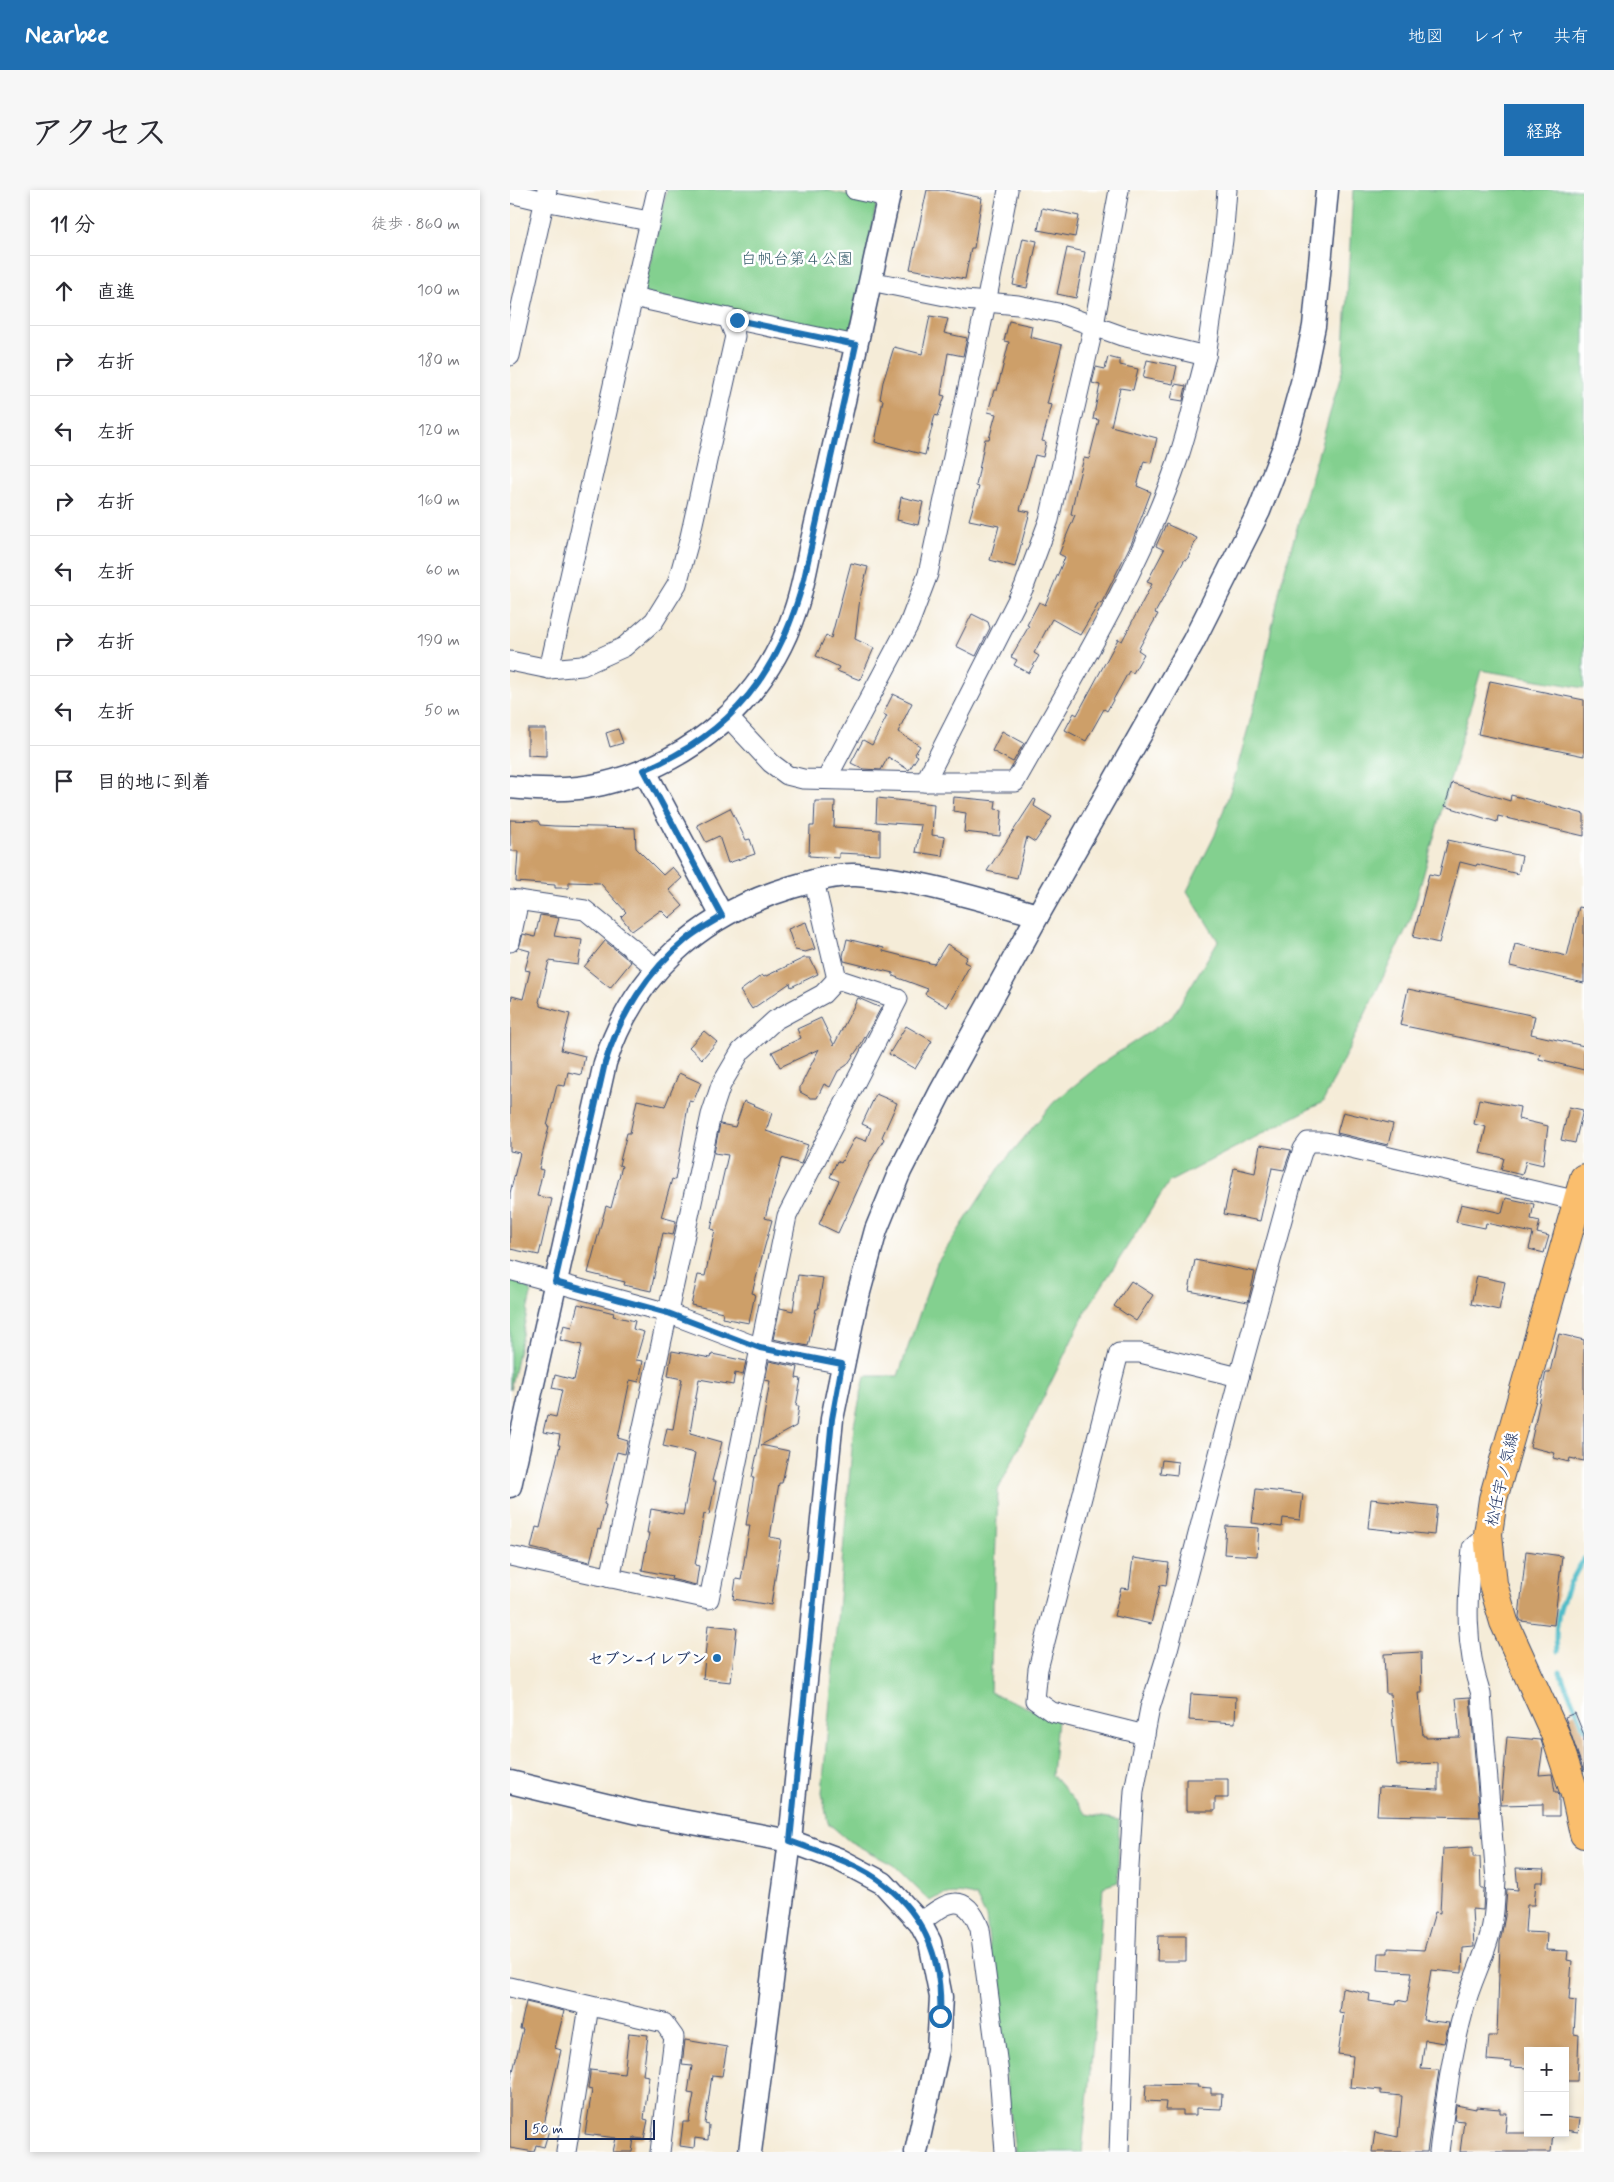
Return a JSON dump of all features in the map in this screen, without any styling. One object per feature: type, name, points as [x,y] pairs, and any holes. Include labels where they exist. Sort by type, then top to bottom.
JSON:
[{"type":"main road","name":"松任宇ノ気線","points":[[1579,1208],[1493,1499],[1488,1534],[1494,1584],[1504,1622],[1555,1734],[1575,1794],[1584,1834]]},
{"type":"street","points":[[549,669],[657,190]]},
{"type":"street","points":[[510,787],[564,789],[600,784],[644,770],[685,750],[728,717],[749,696],[779,649],[795,611],[889,194],[855,190]]},
{"type":"street","points":[[827,778],[910,624],[928,574],[986,303],[1008,190]]},
{"type":"street","points":[[925,782],[1024,587],[1049,520],[1094,325],[1119,190]]},
{"type":"street","points":[[728,717],[771,763],[787,775],[803,779],[1015,782],[1095,638],[1143,545],[1178,462],[1206,356],[1223,240],[1227,190]]},
{"type":"street","points":[[750,2152],[790,1841],[832,1419],[856,1303],[876,1230],[900,1170],[1038,915],[1193,642],[1231,569],[1272,480],[1294,413],[1314,326],[1327,190]]},
{"type":"street","points":[[510,193],[546,196],[649,221]]},
{"type":"street","points":[[510,356],[546,196]]},
{"type":"street","points":[[870,281],[986,303],[1018,305],[1058,313],[1122,336],[1206,356]]},
{"type":"street","points":[[633,297],[856,345]]},
{"type":"street","points":[[510,661],[549,669],[582,666],[624,647],[654,621],[677,584],[689,541],[735,336],[728,318]]},
{"type":"street","points":[[644,770],[722,916]]},
{"type":"street","points":[[510,1486],[607,1055],[624,1015],[657,968],[685,941],[722,916],[761,896],[814,881],[854,875],[912,883],[1038,915]]},
{"type":"street","points":[[814,881],[837,979]]},
{"type":"street","points":[[510,942],[515,899],[585,910],[657,968]]},
{"type":"street","points":[[610,1578],[711,1115],[721,1086],[741,1051],[768,1026],[775,1020],[823,994],[837,979]]},
{"type":"street","points":[[510,1556],[709,1599],[787,1216],[898,999],[837,979]]},
{"type":"street","points":[[1120,2152],[1128,1882],[1134,1791],[1150,1708],[1168,1648],[1238,1377],[1302,1149],[1308,1142],[1325,1142],[1361,1149],[1579,1208]]},
{"type":"street","points":[[510,1270],[668,1313],[760,1348],[842,1364]]},
{"type":"street","points":[[1145,1735],[1052,1712],[1035,1700],[1038,1669],[1114,1372],[1120,1353],[1140,1353],[1238,1377]]},
{"type":"street","points":[[1439,2152],[1449,2076],[1464,2009],[1492,1926],[1496,1880],[1481,1694],[1474,1675],[1467,1633],[1472,1548],[1488,1534]]},
{"type":"street","points":[[510,1782],[639,1813],[790,1841],[838,1859],[884,1883],[920,1923],[930,1942],[941,1997],[938,2050],[916,2152]]},
{"type":"street","points":[[920,1923],[941,1907],[954,1903],[966,1906],[974,1914],[980,1929],[1005,2152]]},
{"type":"street","points":[[510,1987],[664,2023],[674,2037],[660,2152]]},
{"type":"street","points":[[566,2152],[589,2006]]},
{"type":"green space","name":"白帆台第４公園","points":[[667,190],[824,190],[877,201],[850,339],[643,293]]},
{"type":"green space","points":[[1353,190],[1584,190],[1584,688],[1481,670],[1411,919],[1323,1102],[1169,1182],[1087,1309],[998,1490],[990,1692],[1057,1720],[1052,1775],[1086,1814],[1119,1820],[1118,1882],[1103,1887],[1094,2032],[1082,2152],[1015,2152],[986,1917],[976,1897],[952,1893],[930,1901],[893,1865],[849,1841],[828,1823],[822,1793],[854,1425],[865,1376],[898,1376],[937,1263],[1002,1164],[1054,1102],[1102,1063],[1172,1017],[1218,941],[1187,891],[1215,835],[1233,783],[1259,688],[1282,580],[1343,368]]},
{"type":"green space","points":[[510,1279],[526,1283],[531,1294],[510,1390]]},
{"type":"building","points":[[927,190],[945,190],[982,198],[974,248],[971,248],[965,279],[910,269]]},
{"type":"building","points":[[1042,208],[1079,216],[1075,237],[1038,230]]},
{"type":"building","points":[[1023,238],[1037,241],[1027,288],[1013,285]]},
{"type":"building","points":[[1067,248],[1085,252],[1076,298],[1057,294]]},
{"type":"building","points":[[930,316],[948,319],[944,333],[967,338],[963,356],[948,353],[941,395],[945,396],[938,416],[935,415],[925,455],[875,442],[883,400],[880,399],[883,382],[894,347],[922,354]]},
{"type":"building","points":[[1009,321],[1032,326],[1030,337],[1062,345],[1047,404],[1052,405],[1042,441],[1046,442],[1043,457],[1035,455],[1020,510],[1030,512],[1015,567],[990,560],[999,526],[969,520],[979,487],[976,486],[985,439],[989,439],[996,414],[988,412],[994,390],[997,390],[1009,342],[1004,341]]},
{"type":"building","points":[[1108,357],[1120,360],[1120,365],[1138,369],[1133,390],[1120,388],[1111,426],[1157,438],[1151,463],[1144,461],[1137,486],[1151,492],[1132,542],[1101,604],[1099,603],[1080,635],[1052,619],[1034,653],[1039,656],[1029,673],[1014,665],[1017,660],[1011,657],[1029,626],[1027,625],[1039,602],[1045,605],[1065,557],[1059,554],[1075,515],[1071,514],[1077,485],[1084,458],[1089,459],[1099,420],[1093,419],[1100,385],[1092,383],[1096,367],[1105,369]]},
{"type":"building","points":[[1147,360],[1177,366],[1173,384],[1143,378]]},
{"type":"building","points":[[1175,384],[1186,386],[1183,401],[1171,399]]},
{"type":"building","points":[[901,497],[923,502],[918,525],[897,520]]},
{"type":"building","points":[[1166,524],[1197,538],[1187,560],[1185,559],[1155,613],[1158,614],[1138,650],[1144,654],[1133,673],[1129,671],[1107,711],[1104,709],[1086,741],[1065,730],[1074,713],[1077,715],[1118,639],[1122,641],[1152,584],[1147,582],[1164,550],[1156,546]]},
{"type":"building","points":[[851,563],[868,567],[860,598],[855,639],[874,648],[860,680],[837,671],[839,667],[816,656],[826,635],[831,638]]},
{"type":"building","points":[[972,614],[988,622],[990,628],[976,656],[956,646]]},
{"type":"building","points":[[1490,681],[1584,700],[1584,756],[1478,734]]},
{"type":"building","points":[[893,694],[912,703],[898,732],[920,746],[915,754],[918,756],[909,770],[888,757],[881,770],[863,769],[851,763],[863,740],[872,745],[887,716],[883,714]]},
{"type":"building","points":[[528,729],[546,729],[546,756],[528,755]]},
{"type":"building","points":[[618,729],[623,743],[610,747],[606,733]]},
{"type":"building","points":[[1002,731],[1024,743],[1013,762],[992,751]]},
{"type":"building","points":[[1452,783],[1510,801],[1511,795],[1584,814],[1584,836],[1498,816],[1497,822],[1445,806]]},
{"type":"building","points":[[954,797],[996,801],[995,809],[1002,810],[1000,836],[964,832],[966,813],[953,811]]},
{"type":"building","points":[[877,798],[934,804],[932,835],[945,837],[942,856],[916,852],[921,825],[876,822]]},
{"type":"building","points":[[1034,799],[1036,800],[1034,806],[1052,817],[1035,842],[1027,837],[1017,878],[987,871]]},
{"type":"building","points":[[815,801],[835,801],[834,827],[880,830],[880,855],[839,853],[839,858],[809,856],[810,826],[814,826]]},
{"type":"building","points":[[730,808],[746,840],[750,839],[755,854],[728,863],[719,836],[706,842],[697,825]]},
{"type":"building","points":[[510,820],[538,821],[540,825],[554,826],[635,828],[636,848],[663,875],[672,867],[682,878],[669,890],[683,906],[669,918],[661,910],[632,931],[621,917],[626,912],[600,883],[569,882],[569,888],[555,888],[555,885],[516,882],[518,851],[510,851]]},
{"type":"building","points":[[1448,840],[1522,856],[1518,874],[1460,862],[1439,943],[1413,937],[1429,874],[1439,876]]},
{"type":"building","points":[[1579,907],[1584,908],[1584,983],[1510,966],[1515,944],[1567,956]]},
{"type":"building","points":[[540,915],[559,918],[554,936],[582,940],[578,965],[549,961],[539,1002],[540,1006],[570,1014],[561,1050],[585,1056],[581,1075],[568,1072],[565,1086],[557,1085],[547,1126],[549,1126],[539,1169],[543,1170],[537,1196],[552,1199],[539,1255],[510,1249],[510,1193],[520,1153],[510,1151],[510,1005],[512,996],[523,999],[530,971],[525,970],[530,951],[519,948],[523,934],[535,937]]},
{"type":"building","points":[[806,922],[815,949],[805,952],[795,950],[788,929]]},
{"type":"building","points":[[847,939],[884,948],[883,951],[934,964],[947,944],[967,957],[964,962],[970,965],[947,1007],[925,994],[928,989],[893,976],[893,973],[844,961],[843,956]]},
{"type":"building","points":[[605,941],[631,962],[610,988],[584,967]]},
{"type":"building","points":[[804,958],[810,958],[818,974],[791,987],[790,983],[752,1009],[740,991],[762,975],[764,977]]},
{"type":"building","points":[[1408,989],[1535,1016],[1531,1034],[1584,1046],[1584,1070],[1539,1059],[1540,1054],[1400,1025]]},
{"type":"building","points":[[858,998],[881,1008],[860,1046],[847,1065],[838,1071],[830,1087],[824,1084],[817,1098],[811,1098],[800,1092],[800,1087],[819,1049],[780,1067],[772,1052],[801,1038],[797,1029],[821,1018],[834,1045]]},
{"type":"building","points":[[906,1026],[932,1041],[915,1069],[889,1054]]},
{"type":"building","points":[[704,1031],[717,1042],[702,1059],[689,1047]]},
{"type":"building","points":[[679,1073],[701,1083],[693,1102],[689,1101],[675,1180],[672,1179],[661,1217],[676,1221],[673,1235],[663,1233],[651,1291],[624,1285],[625,1282],[588,1273],[606,1206],[611,1208],[622,1166],[619,1165],[627,1133],[630,1133],[637,1100],[665,1106]]},
{"type":"building","points":[[876,1094],[897,1103],[882,1137],[884,1139],[870,1163],[838,1233],[819,1224],[839,1181],[830,1177],[837,1161],[841,1163],[855,1137],[866,1141],[871,1128],[862,1124]]},
{"type":"building","points":[[1479,1099],[1520,1107],[1518,1119],[1548,1126],[1543,1165],[1526,1161],[1522,1175],[1501,1170],[1504,1158],[1480,1153],[1486,1127],[1474,1124]]},
{"type":"building","points":[[744,1101],[772,1113],[766,1131],[808,1145],[801,1164],[782,1158],[765,1218],[772,1220],[752,1293],[755,1294],[749,1323],[722,1318],[723,1312],[691,1305],[698,1275],[705,1276],[715,1230],[711,1229],[728,1155],[714,1153],[720,1124],[735,1127]]},
{"type":"building","points":[[1569,1107],[1583,1110],[1575,1143],[1561,1140]]},
{"type":"building","points":[[1343,1112],[1393,1124],[1388,1145],[1337,1133]]},
{"type":"building","points":[[1260,1145],[1291,1150],[1284,1170],[1272,1168],[1260,1221],[1224,1214],[1234,1168],[1255,1173]]},
{"type":"building","points":[[1506,1198],[1534,1204],[1531,1219],[1540,1221],[1537,1233],[1549,1236],[1544,1253],[1529,1249],[1533,1233],[1486,1223],[1485,1228],[1456,1222],[1461,1204],[1502,1213]]},
{"type":"building","points":[[1195,1260],[1255,1272],[1248,1302],[1189,1291]]},
{"type":"building","points":[[798,1275],[823,1278],[818,1309],[816,1309],[808,1346],[773,1339],[780,1308],[793,1311]]},
{"type":"building","points":[[1477,1276],[1505,1282],[1499,1310],[1471,1304]]},
{"type":"building","points":[[1131,1281],[1153,1295],[1136,1321],[1114,1306]]},
{"type":"building","points":[[578,1304],[614,1313],[613,1316],[635,1321],[633,1329],[644,1332],[636,1360],[643,1361],[639,1382],[630,1380],[618,1438],[628,1441],[625,1454],[617,1452],[604,1504],[606,1505],[600,1530],[598,1529],[590,1562],[531,1548],[536,1527],[540,1528],[560,1445],[558,1445],[560,1435],[543,1432],[547,1415],[556,1417],[562,1390],[552,1388],[555,1375],[574,1380],[582,1345],[560,1340],[564,1325],[572,1327]]},
{"type":"building","points":[[1559,1334],[1584,1340],[1584,1461],[1570,1458],[1569,1462],[1553,1458],[1555,1453],[1530,1447],[1546,1372],[1550,1372]]},
{"type":"building","points":[[672,1351],[711,1358],[712,1354],[746,1361],[743,1375],[735,1373],[733,1385],[699,1379],[690,1433],[722,1442],[712,1481],[716,1481],[709,1515],[704,1514],[695,1565],[699,1566],[696,1585],[671,1579],[672,1576],[642,1570],[649,1533],[647,1533],[651,1509],[683,1515],[695,1453],[663,1446],[667,1428],[673,1429],[682,1379],[668,1376]]},
{"type":"building","points":[[769,1361],[798,1367],[796,1378],[801,1379],[796,1406],[799,1406],[796,1426],[761,1445],[789,1451],[782,1483],[779,1483],[770,1537],[781,1539],[771,1605],[733,1599],[736,1579],[741,1580],[750,1525],[746,1525],[754,1477],[752,1477],[770,1381],[765,1380]]},
{"type":"building","points":[[1162,1460],[1178,1462],[1177,1475],[1160,1473]]},
{"type":"building","points":[[1256,1489],[1303,1494],[1300,1520],[1283,1518],[1282,1527],[1252,1523]]},
{"type":"building","points":[[1371,1499],[1437,1506],[1434,1535],[1368,1528]]},
{"type":"building","points":[[1226,1526],[1259,1528],[1257,1556],[1224,1554]]},
{"type":"building","points":[[1526,1551],[1562,1556],[1554,1625],[1521,1621],[1519,1617]]},
{"type":"building","points":[[1133,1558],[1169,1563],[1166,1586],[1160,1585],[1151,1624],[1114,1616],[1121,1588],[1129,1589]]},
{"type":"building","points":[[708,1625],[737,1628],[731,1682],[703,1679]]},
{"type":"building","points":[[1421,1652],[1422,1693],[1419,1693],[1423,1736],[1426,1736],[1426,1738],[1460,1737],[1456,1698],[1470,1697],[1480,1817],[1377,1815],[1379,1787],[1438,1790],[1438,1763],[1397,1765],[1390,1694],[1386,1694],[1384,1654]]},
{"type":"building","points":[[1191,1694],[1236,1697],[1235,1723],[1189,1720]]},
{"type":"building","points":[[1575,1713],[1584,1735],[1584,1772],[1565,1717]]},
{"type":"building","points":[[1507,1737],[1541,1740],[1543,1747],[1539,1775],[1552,1774],[1555,1792],[1558,1792],[1559,1797],[1559,1816],[1543,1816],[1543,1804],[1501,1805]]},
{"type":"building","points":[[1186,1779],[1228,1779],[1228,1798],[1215,1798],[1215,1811],[1186,1811]]},
{"type":"building","points":[[1473,1847],[1473,1857],[1480,1857],[1481,1888],[1484,1888],[1483,1910],[1472,1909],[1474,1947],[1463,1948],[1462,1973],[1431,1970],[1423,2020],[1449,2023],[1444,2043],[1425,2040],[1421,2069],[1439,2070],[1427,2152],[1372,2152],[1375,2132],[1398,2137],[1402,2096],[1381,2094],[1381,2090],[1350,2087],[1353,2056],[1338,2054],[1344,2013],[1339,2012],[1342,1988],[1370,1994],[1369,2001],[1396,2005],[1397,2000],[1407,2002],[1412,1972],[1378,1970],[1379,1953],[1388,1953],[1388,1948],[1424,1950],[1435,1912],[1440,1913],[1443,1849]]},
{"type":"building","points":[[1516,1868],[1544,1869],[1543,1882],[1536,1882],[1534,1905],[1527,1905],[1525,1932],[1547,1933],[1546,1950],[1568,1951],[1567,1960],[1572,1961],[1569,2000],[1576,2001],[1574,2034],[1579,2035],[1577,2081],[1569,2081],[1569,2047],[1524,2047],[1524,2068],[1510,2067],[1511,2062],[1487,2060],[1489,2036],[1497,2036],[1500,1942],[1505,1916],[1507,1889],[1518,1890]]},
{"type":"building","points":[[1158,1936],[1186,1936],[1186,1961],[1157,1961]]},
{"type":"building","points":[[526,2002],[564,2011],[555,2048],[561,2050],[543,2129],[549,2130],[544,2147],[536,2145],[534,2152],[510,2148],[510,2084],[523,2029],[520,2029]]},
{"type":"building","points":[[629,2033],[648,2035],[643,2075],[649,2076],[644,2119],[648,2120],[644,2139],[634,2138],[632,2152],[613,2152],[616,2138],[585,2134],[592,2090],[588,2089],[590,2070],[624,2074]]},
{"type":"building","points":[[685,2040],[727,2047],[722,2076],[712,2075],[705,2124],[709,2125],[708,2140],[695,2138],[694,2148],[680,2146],[683,2122],[689,2122],[694,2094],[688,2093],[692,2066],[682,2065]]},
{"type":"building","points":[[1146,2084],[1198,2085],[1197,2087],[1211,2088],[1211,2094],[1222,2094],[1221,2109],[1196,2108],[1196,2115],[1183,2115],[1183,2110],[1165,2110],[1166,2102],[1145,2101]]},
{"type":"building","points":[[1456,2105],[1476,2109],[1476,2107],[1500,2109],[1500,2113],[1507,2113],[1505,2133],[1524,2133],[1524,2137],[1553,2137],[1551,2152],[1460,2152],[1464,2121],[1454,2120]]},
{"type":"building","points":[[1569,2118],[1580,2119],[1578,2132],[1569,2131]]},
{"type":"waterway","points":[[1557,1651],[1557,1626],[1562,1603],[1571,1581],[1584,1559]]},
{"type":"waterway","points":[[1560,1672],[1584,1728]]},
{"type":"place","name":"セブン-イレブン","points":[[717,1658]]},
{"type":"route","points":[[737,320],[856,345],[804,579],[795,611],[779,649],[749,696],[728,717],[685,750],[660,764],[644,770],[722,916],[708,923],[685,941],[657,968],[624,1015],[612,1041],[605,1063],[555,1282],[668,1313],[760,1348],[842,1364],[832,1419],[790,1841],[838,1859],[862,1871],[884,1883],[900,1899],[920,1923],[930,1942],[941,1997],[940,2016]]}]
